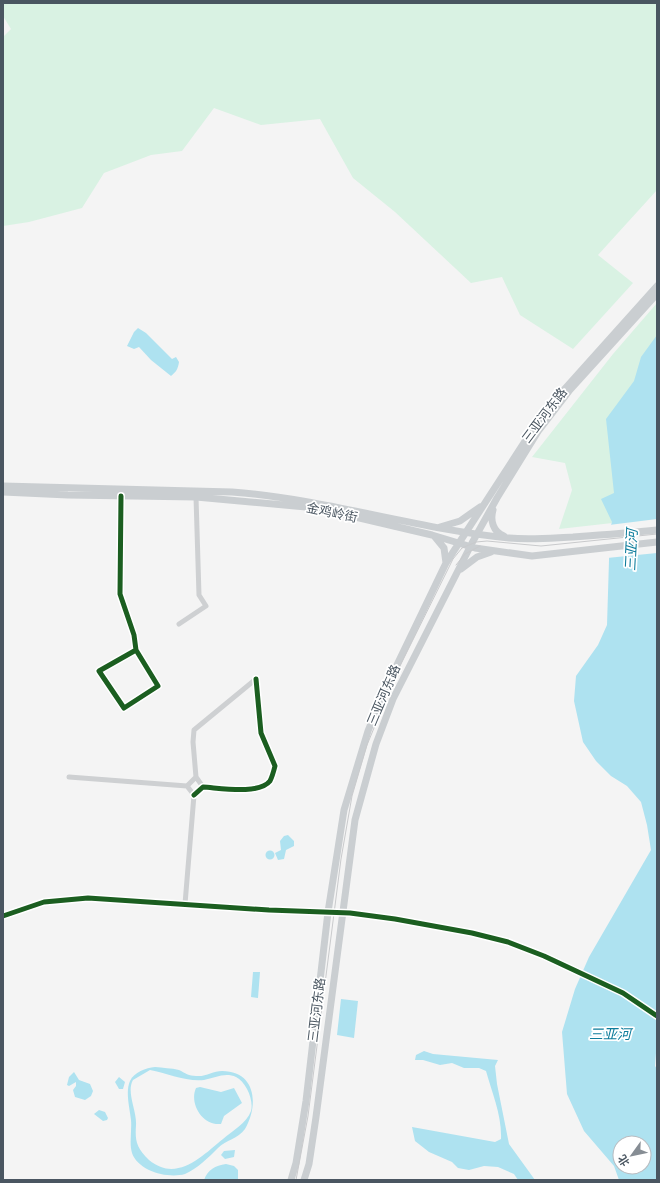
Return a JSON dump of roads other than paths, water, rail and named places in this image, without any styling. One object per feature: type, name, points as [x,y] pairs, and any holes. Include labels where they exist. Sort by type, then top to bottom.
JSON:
[{"type":"main road","name":"三亚河东路","points":[[291,1180],[296,1163],[306,1101],[328,912],[344,810],[368,731],[392,671],[446,563],[544,412],[657,286]]},
{"type":"main road","name":"三亚河东路","points":[[304,1180],[309,1164],[316,1117],[342,913],[357,810],[376,744],[404,676],[470,547],[497,498],[538,430],[569,391],[657,294]]},
{"type":"main road","name":"金鸡岭街","points":[[3,486],[232,492],[269,495],[311,501],[435,528],[509,538],[534,539],[596,536],[657,530]]},
{"type":"main road","name":"金鸡岭街","points":[[3,492],[121,496],[196,496],[317,508],[432,535],[470,547],[493,552],[532,556],[657,542]]},
{"type":"main road","points":[[435,528],[460,521],[472,514],[489,498]]},
{"type":"main road","points":[[497,498],[491,515],[492,521],[496,531],[500,535],[509,538]]},
{"type":"main road","points":[[432,535],[444,548],[446,563]]},
{"type":"main road","points":[[459,570],[477,557],[493,552]]},
{"type":"street","points":[[121,496],[120,594],[134,634],[136,650],[158,686],[124,708],[99,671],[136,650]]},
{"type":"street","points":[[179,624],[206,606],[199,595],[196,496]]},
{"type":"street","points":[[194,796],[203,787],[247,789],[260,788],[270,780],[275,766],[261,733],[256,679],[194,730],[193,742],[196,777],[203,787]]},
{"type":"street","points":[[69,778],[187,786],[196,777]]},
{"type":"street","points":[[185,904],[194,796],[187,786]]},
{"type":"street","points":[[3,916],[44,902],[66,898],[123,899],[277,911],[328,912],[395,919],[472,933],[508,942],[576,970],[623,993],[657,1016]]},
{"type":"water","points":[[138,328],[146,333],[172,359],[176,357],[179,362],[178,367],[171,376],[151,360],[139,347],[134,349],[127,346],[134,332]]},
{"type":"water","name":"三亚河","points":[[657,335],[657,1040],[655,1066],[657,1069],[657,1180],[619,1180],[617,1175],[652,1175],[652,1135],[612,1135],[612,1164],[584,1131],[567,1094],[562,1032],[575,989],[589,957],[651,850],[641,802],[627,786],[611,776],[596,761],[583,742],[574,701],[576,676],[598,645],[607,625],[610,528],[612,522],[601,499],[614,493],[606,419],[634,381],[641,357]]},
{"type":"water","points":[[288,835],[294,841],[294,846],[286,850],[284,859],[278,860],[275,853],[281,850],[280,841],[284,836]]},
{"type":"water","points":[[270,850],[275,855],[270,860],[265,855]]},
{"type":"water","points":[[253,972],[260,972],[258,998],[251,997]]},
{"type":"water","points":[[341,999],[358,1001],[354,1038],[337,1035]]},
{"type":"water","points":[[424,1051],[433,1054],[498,1060],[495,1066],[497,1084],[509,1144],[535,1180],[518,1180],[514,1174],[498,1167],[484,1166],[469,1170],[458,1168],[452,1162],[429,1152],[415,1141],[412,1127],[495,1142],[501,1139],[500,1121],[486,1071],[479,1068],[464,1068],[452,1063],[440,1065],[423,1060],[415,1060],[416,1055]]},
{"type":"water","points":[[155,1067],[176,1069],[194,1076],[203,1076],[222,1071],[233,1073],[242,1077],[248,1083],[252,1091],[253,1100],[252,1110],[245,1129],[239,1135],[221,1145],[207,1159],[185,1174],[170,1175],[154,1172],[140,1165],[132,1153],[131,1120],[128,1100],[130,1081],[134,1075],[144,1069]],"holes":[[[150,1070],[190,1080],[204,1080],[224,1075],[236,1077],[240,1079],[246,1087],[250,1097],[252,1107],[251,1111],[243,1123],[198,1159],[179,1168],[169,1169],[159,1166],[149,1160],[137,1144],[136,1120],[131,1096],[131,1085],[133,1080]]]},
{"type":"water","points":[[74,1072],[79,1080],[90,1084],[93,1091],[91,1096],[85,1100],[75,1097],[73,1090],[76,1086],[76,1082],[69,1086],[67,1085],[69,1077]]},
{"type":"water","points":[[119,1077],[125,1082],[123,1089],[119,1089],[115,1082]]},
{"type":"water","points":[[200,1087],[221,1092],[234,1088],[242,1103],[224,1116],[221,1124],[214,1124],[203,1117],[196,1107],[194,1094],[196,1088]]},
{"type":"water","points":[[99,1110],[105,1112],[108,1118],[107,1120],[103,1121],[94,1114]]},
{"type":"water","points":[[235,1150],[234,1157],[225,1159],[221,1155],[224,1151]]},
{"type":"water","points":[[226,1164],[234,1166],[238,1170],[238,1180],[204,1180],[212,1169]]},
{"type":"tram line","points":[[296,1180],[308,1116],[341,859],[352,796],[367,745],[397,672],[453,559],[462,548],[476,542],[487,541],[541,546],[657,534]]},
{"type":"tram line","points":[[456,565],[465,554],[480,546]]}]
